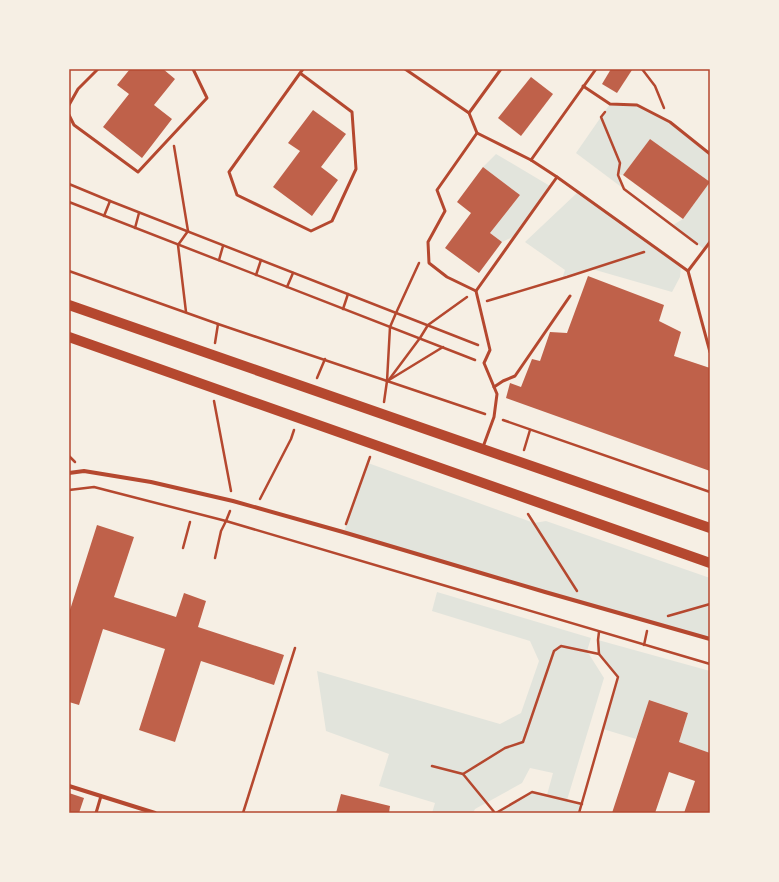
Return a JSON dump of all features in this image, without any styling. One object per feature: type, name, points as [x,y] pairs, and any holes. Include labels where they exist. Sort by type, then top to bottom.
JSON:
[{"type":"main road","points":[[69,305],[710,528]]},
{"type":"main road","points":[[69,337],[710,563]]},
{"type":"street","points":[[69,473],[84,471],[143,481],[234,501],[710,639]]},
{"type":"street","points":[[69,786],[156,813]]},
{"type":"lane","points":[[69,105],[78,89],[98,69]]},
{"type":"lane","points":[[69,115],[74,125],[138,172],[207,98],[193,69]]},
{"type":"lane","points":[[300,73],[352,112],[356,169],[332,221],[311,231],[237,195],[229,172],[300,73],[303,69]]},
{"type":"lane","points":[[406,69],[469,113],[477,133],[530,160],[557,177],[688,270],[710,352]]},
{"type":"lane","points":[[469,113],[501,69]]},
{"type":"lane","points":[[530,160],[596,69]]},
{"type":"lane","points":[[583,86],[610,104],[637,105],[670,122],[710,154]]},
{"type":"lane","points":[[476,291],[447,277],[430,263],[428,242],[444,211],[437,190],[477,133]]},
{"type":"lane","points":[[482,449],[494,417],[497,394],[484,363],[490,350],[476,291],[557,177]]},
{"type":"lane","points":[[688,270],[710,242]]},
{"type":"lane","points":[[494,387],[502,381],[515,376],[570,296]]},
{"type":"lane","points":[[96,813],[101,796]]},
{"type":"path","points":[[642,69],[655,86],[670,122]]},
{"type":"path","points":[[610,104],[601,117],[620,163],[618,175],[624,189],[704,249]]},
{"type":"path","points":[[172,136],[188,231],[178,245],[186,312]]},
{"type":"path","points":[[69,184],[110,202],[188,231],[490,350]]},
{"type":"path","points":[[69,202],[484,363]]},
{"type":"path","points":[[104,216],[110,202]]},
{"type":"path","points":[[135,228],[139,213]]},
{"type":"path","points":[[387,381],[390,327],[428,242]]},
{"type":"path","points":[[219,260],[223,246]]},
{"type":"path","points":[[479,303],[567,277],[656,248]]},
{"type":"path","points":[[256,275],[261,260]]},
{"type":"path","points":[[69,271],[218,324],[710,492]]},
{"type":"path","points":[[287,287],[293,273]]},
{"type":"path","points":[[387,381],[420,338],[428,325],[476,291]]},
{"type":"path","points":[[344,309],[348,294]]},
{"type":"path","points":[[214,355],[218,324]]},
{"type":"path","points":[[387,381],[443,347]]},
{"type":"path","points":[[312,390],[325,360]]},
{"type":"path","points":[[211,387],[234,501],[221,531],[215,558]]},
{"type":"path","points":[[256,507],[291,439],[299,418]]},
{"type":"path","points":[[520,462],[530,430]]},
{"type":"path","points":[[69,490],[94,487],[226,521],[710,664]]},
{"type":"path","points":[[516,495],[584,603]]},
{"type":"path","points":[[184,548],[190,522]]},
{"type":"path","points":[[579,813],[618,677],[599,654],[599,632]]},
{"type":"path","points":[[462,774],[505,748],[523,742],[554,651],[561,646],[599,654]]},
{"type":"path","points":[[243,813],[296,648]]},
{"type":"path","points":[[432,766],[462,774],[496,813],[532,792],[582,804]]},
{"type":"shaded area","points":[[610,104],[637,105],[670,122],[710,154],[710,182],[650,139],[623,175],[618,175],[624,189],[576,153]]},
{"type":"shaded area","points":[[496,154],[550,186],[515,236],[502,242],[490,233],[520,195],[483,167]]},
{"type":"shaded area","points":[[710,182],[710,242],[704,249],[673,225],[683,219]]},
{"type":"shaded area","points":[[578,192],[681,266],[680,277],[672,292],[592,269],[562,279],[565,270],[525,242]]},
{"type":"shaded area","points":[[368,463],[534,523],[546,521],[710,578],[710,639],[344,532]]},
{"type":"shaded area","points":[[437,592],[591,638],[587,651],[604,678],[567,800],[582,804],[579,813],[496,813],[532,792],[547,795],[553,773],[530,768],[522,783],[475,809],[473,813],[432,813],[435,803],[379,786],[389,754],[326,731],[317,671],[500,724],[521,713],[539,661],[530,641],[432,611]]},
{"type":"shaded area","points":[[598,640],[710,671],[710,753],[679,742],[688,713],[649,700],[636,739],[603,729],[618,677],[599,654]]},
{"type":"building","points":[[130,69],[163,69],[175,79],[154,105],[172,119],[142,158],[103,127],[129,94],[117,85]]},
{"type":"building","points":[[611,69],[632,70],[617,93],[602,84]]},
{"type":"building","points":[[531,77],[553,94],[521,136],[498,118]]},
{"type":"building","points":[[313,110],[346,134],[321,167],[338,180],[312,216],[273,187],[300,151],[288,143]]},
{"type":"building","points":[[650,139],[710,182],[683,219],[623,175]]},
{"type":"building","points":[[483,167],[520,195],[490,233],[502,242],[479,273],[445,248],[471,213],[457,202]]},
{"type":"building","points":[[588,276],[664,305],[659,321],[681,332],[674,356],[710,368],[710,471],[506,398],[510,383],[521,387],[532,359],[540,361],[550,332],[567,333]]},
{"type":"building","points":[[97,525],[134,537],[114,597],[176,617],[184,593],[206,601],[198,627],[284,655],[274,685],[201,661],[175,742],[139,730],[165,649],[103,629],[79,705],[69,702],[69,613]]},
{"type":"building","points":[[649,700],[688,713],[679,742],[710,753],[710,813],[684,813],[695,781],[669,772],[655,813],[612,813]]},
{"type":"building","points":[[69,793],[84,798],[79,813],[69,813]]},
{"type":"building","points":[[341,794],[390,806],[389,813],[336,813]]}]
